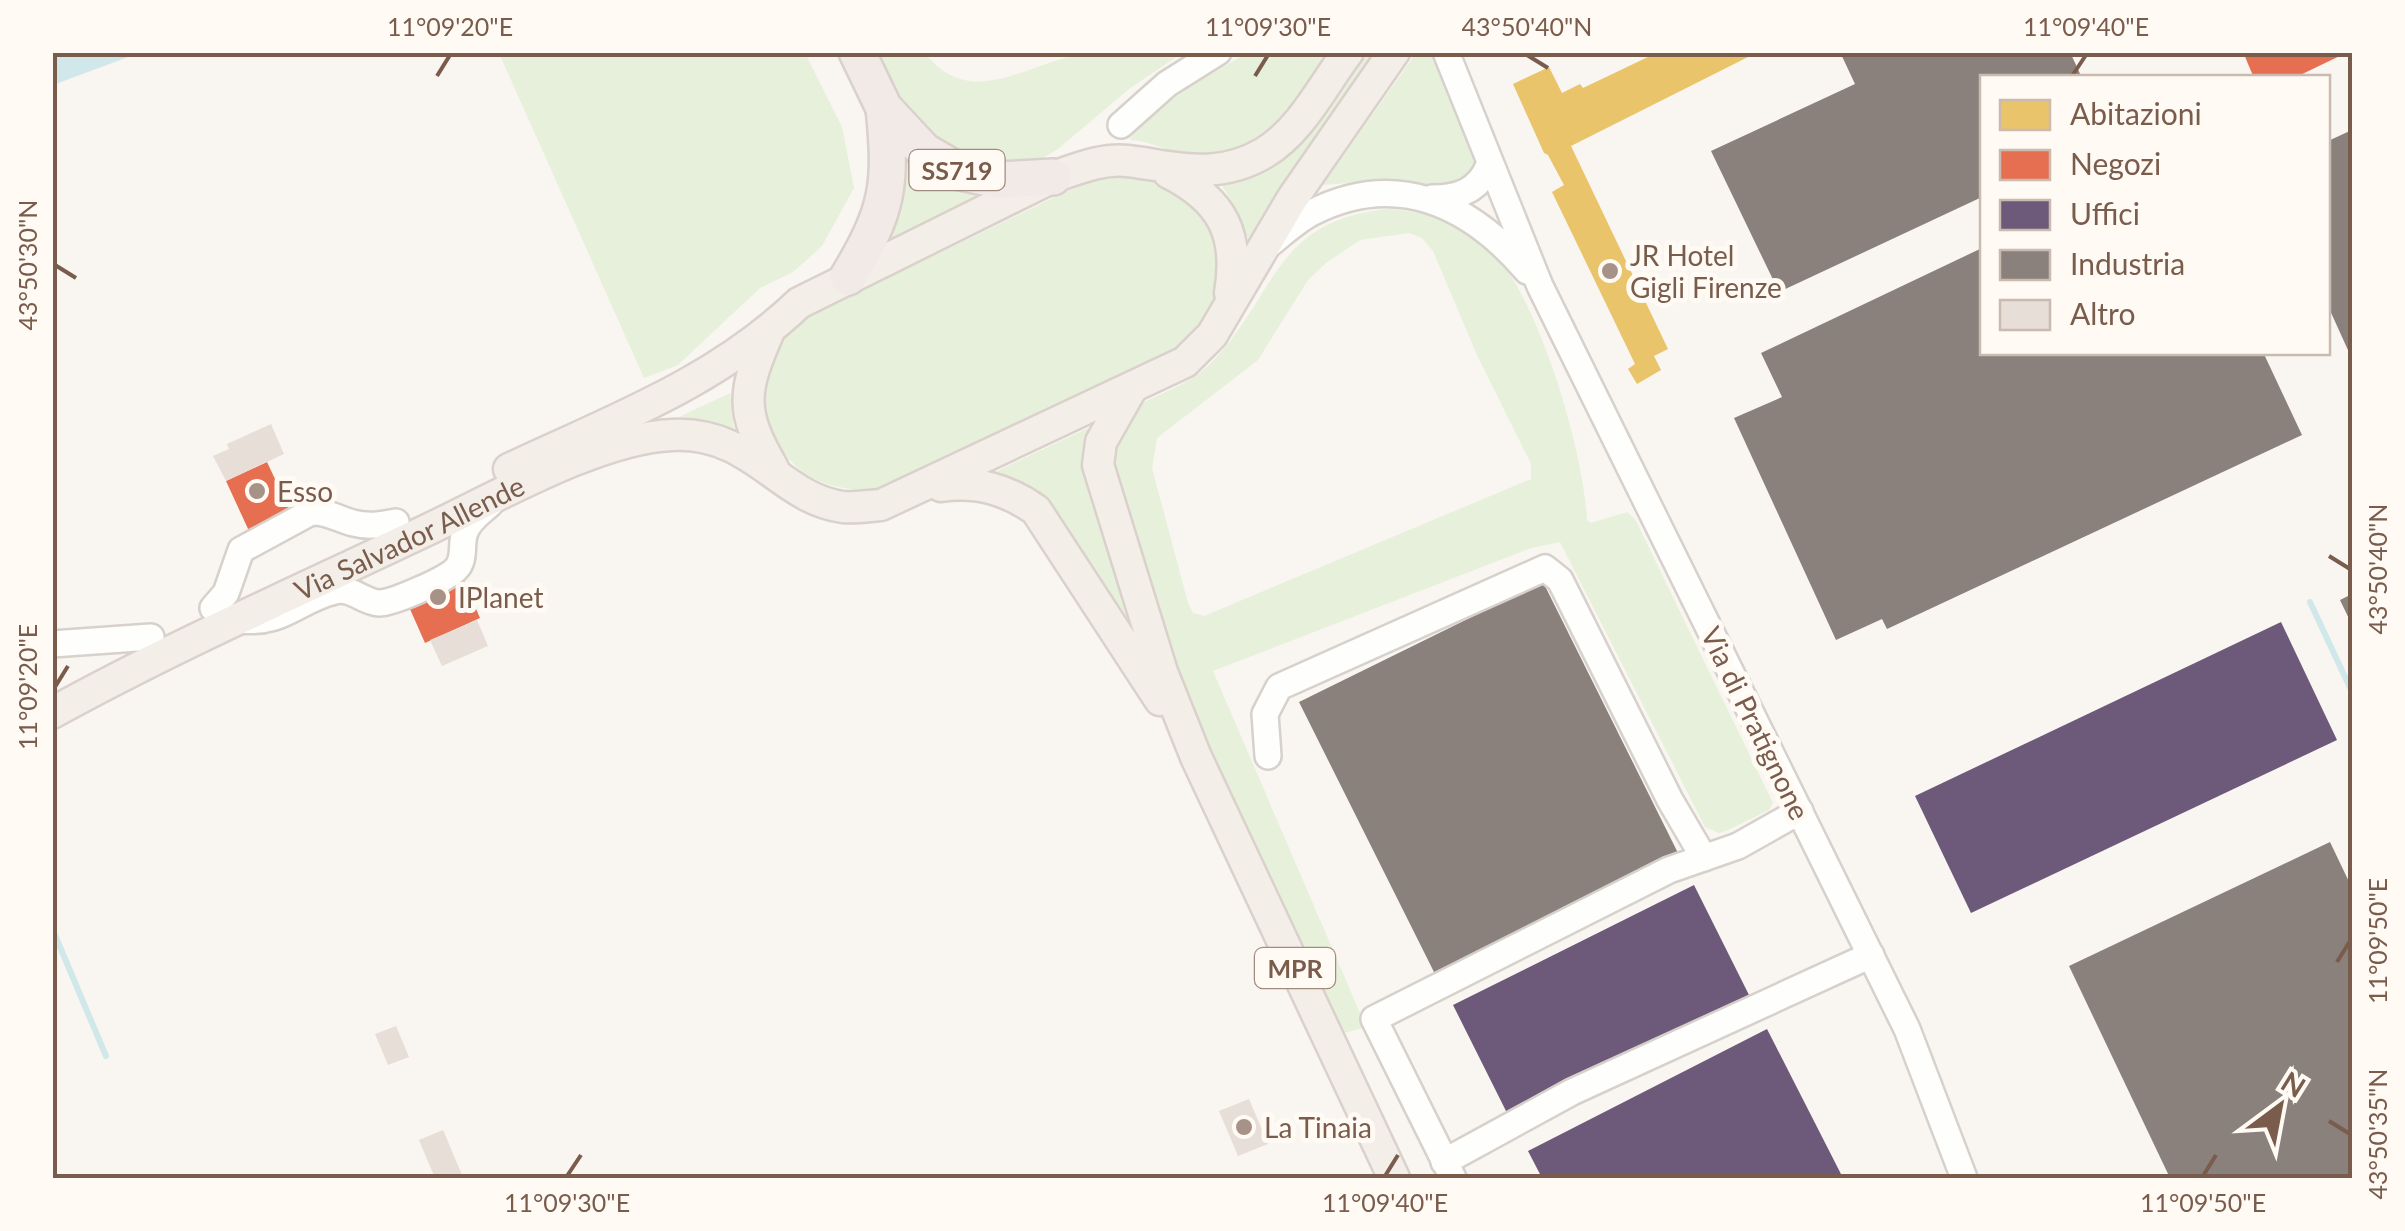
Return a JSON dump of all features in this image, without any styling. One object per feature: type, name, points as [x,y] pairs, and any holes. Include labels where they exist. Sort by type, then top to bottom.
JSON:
[{"type":"highway","name":"SS719","points":[[857,52],[884,108],[924,151],[960,172],[999,180],[1053,178]]},
{"type":"highway","name":"SS719","points":[[848,278],[879,220],[883,203],[890,168],[884,108]]},
{"type":"main road","name":"Via Salvador Allende","points":[[52,690],[151,637],[225,613],[627,441],[660,436],[710,437],[739,448],[808,494],[842,507],[881,506],[1132,389],[1185,362],[1212,336],[1257,254],[1394,52]]},
{"type":"main road","name":"Via Salvador Allende","points":[[52,714],[225,613],[396,522],[677,392],[769,331],[799,303],[1053,178],[1089,164],[1126,161],[1160,168],[1220,170],[1265,153],[1302,118],[1345,55]]},
{"type":"main road","name":"Via Salvador Allende","points":[[1160,168],[1194,186],[1217,209],[1232,238],[1234,267],[1228,306]]},
{"type":"main road","name":"Via Salvador Allende","points":[[769,331],[750,376],[748,408],[754,436],[776,472]]},
{"type":"main road","name":"MPR","points":[[1132,389],[1101,442],[1098,465],[1162,672],[1196,757],[1394,1178]]},
{"type":"main road","name":"MPR","points":[[923,488],[986,486],[1014,494],[1036,510],[1196,757]]},
{"type":"street","points":[[1121,125],[1166,84],[1218,52]]},
{"type":"street","points":[[1446,52],[1540,286]]},
{"type":"street","points":[[1257,254],[1310,213],[1339,202],[1385,193],[1427,198],[1465,194],[1485,176],[1489,165]]},
{"type":"street","points":[[1427,198],[1480,224],[1507,247],[1540,286]]},
{"type":"street","name":"Via di Pratignone","points":[[1540,286],[1907,1028],[1964,1178]]},
{"type":"street","points":[[396,522],[355,524],[311,512],[241,550],[226,594],[225,613],[257,622],[278,618],[333,591],[345,590],[380,603],[393,600],[453,573],[460,564],[465,531],[502,494]]},
{"type":"street","points":[[1268,756],[1264,714],[1279,687],[1544,568],[1560,580],[1670,800],[1704,858]]},
{"type":"street","name":"Via Salvador Allende","points":[[52,644],[151,637]]},
{"type":"street","points":[[1800,811],[1738,846],[1669,870],[1374,1020],[1449,1170],[1572,1092],[1871,955]]},
{"type":"green space","points":[[499,53],[805,53],[842,127],[854,188],[822,246],[793,272],[760,288],[678,365],[644,378]]},
{"type":"green space","points":[[877,53],[925,53],[943,71],[962,80],[983,81],[1089,53],[1182,53],[1129,89],[1058,149],[1031,165],[1004,168],[954,155],[903,108]]},
{"type":"green space","points":[[1247,53],[1324,53],[1303,95],[1288,114],[1251,143],[1207,156],[1130,140],[1165,105]]},
{"type":"green space","points":[[1368,53],[1378,53],[1250,238],[1247,237],[1221,184],[1265,170],[1297,147],[1323,118]]},
{"type":"green space","points":[[1416,53],[1432,53],[1479,164],[1464,183],[1445,188],[1390,180],[1323,185]]},
{"type":"green space","points":[[899,143],[992,191],[884,243]]},
{"type":"green space","points":[[1121,175],[1151,180],[1178,193],[1193,206],[1213,240],[1218,278],[1214,298],[1204,321],[1180,347],[876,489],[849,489],[823,483],[791,461],[768,420],[765,388],[767,372],[780,343],[801,321],[839,298],[1091,180]]},
{"type":"green space","points":[[1387,209],[1443,220],[1480,240],[1509,273],[1526,303],[1556,378],[1577,456],[1587,520],[1591,523],[1627,512],[1635,519],[1773,803],[1769,810],[1726,831],[1719,833],[1705,827],[1560,542],[1531,548],[1213,671],[1366,1027],[1344,1033],[1179,685],[1108,465],[1131,408],[1193,377],[1211,363],[1299,245],[1349,216]],"holes":[[[1409,233],[1422,238],[1433,251],[1477,355],[1531,464],[1531,479],[1204,616],[1193,613],[1152,468],[1157,438],[1258,360],[1308,280],[1326,263],[1360,240]]]},
{"type":"green space","points":[[730,393],[734,431],[680,419],[681,416]]},
{"type":"green space","points":[[1099,423],[1158,678],[997,471]]},
{"type":"water","points":[[69,52],[139,53],[53,85],[53,58]]},
{"type":"building: Abitazioni","name":"JR Hotel Gigli Firenze","points":[[1651,52],[1758,52],[1571,146],[1668,349],[1654,356],[1661,370],[1637,384],[1628,369],[1635,364],[1552,192],[1564,185],[1544,153],[1513,84],[1549,67],[1562,93],[1580,84],[1583,88],[1650,56]]},
{"type":"building: Negozi","points":[[2243,52],[2348,52],[2300,75],[2253,75]]},
{"type":"building: Negozi","points":[[267,462],[290,511],[249,531],[226,481]]},
{"type":"building: Negozi","points":[[458,567],[480,618],[425,643],[402,591]]},
{"type":"building: Uffici","points":[[2281,622],[2337,740],[1971,913],[1915,796]]},
{"type":"building: Uffici","points":[[1694,885],[1751,999],[1510,1119],[1453,1005]]},
{"type":"building: Uffici","points":[[1767,1029],[1843,1178],[1542,1178],[1528,1151]]},
{"type":"building: Industria","points":[[1840,52],[2070,52],[2081,75],[1980,75],[1980,198],[1779,292],[1711,151],[1855,84]]},
{"type":"building: Industria","points":[[2352,130],[2352,359],[2330,310],[2330,140]]},
{"type":"building: Industria","points":[[1980,249],[1980,355],[2264,355],[2302,435],[1887,629],[1882,619],[1836,640],[1734,418],[1782,397],[1761,353]]},
{"type":"building: Industria","points":[[1543,582],[1679,855],[1436,976],[1299,702]]},
{"type":"building: Industria","points":[[2352,594],[2352,625],[2340,600]]},
{"type":"building: Industria","points":[[2330,842],[2352,888],[2352,1178],[2170,1178],[2069,966]]},
{"type":"building: Altro","points":[[271,424],[284,454],[226,481],[213,456],[229,449],[227,444]]},
{"type":"building: Altro","points":[[477,620],[488,646],[442,666],[430,640]]},
{"type":"building: Altro","points":[[396,1026],[409,1057],[388,1065],[375,1034]]},
{"type":"building: Altro","name":"La Tinaia","points":[[1249,1099],[1268,1144],[1238,1156],[1219,1111]]},
{"type":"building: Altro","points":[[443,1130],[462,1175],[453,1178],[435,1178],[419,1140]]},
{"type":"waterway","points":[[2310,602],[2352,692]]},
{"type":"waterway","points":[[52,928],[106,1056]]},
{"type":"place","name":"JR Hotel Gigli Firenze","points":[[1610,271]]},
{"type":"place","name":"Esso","points":[[257,491]]},
{"type":"place","name":"IPlanet","points":[[438,597]]},
{"type":"place","name":"La Tinaia","points":[[1244,1127]]}]
